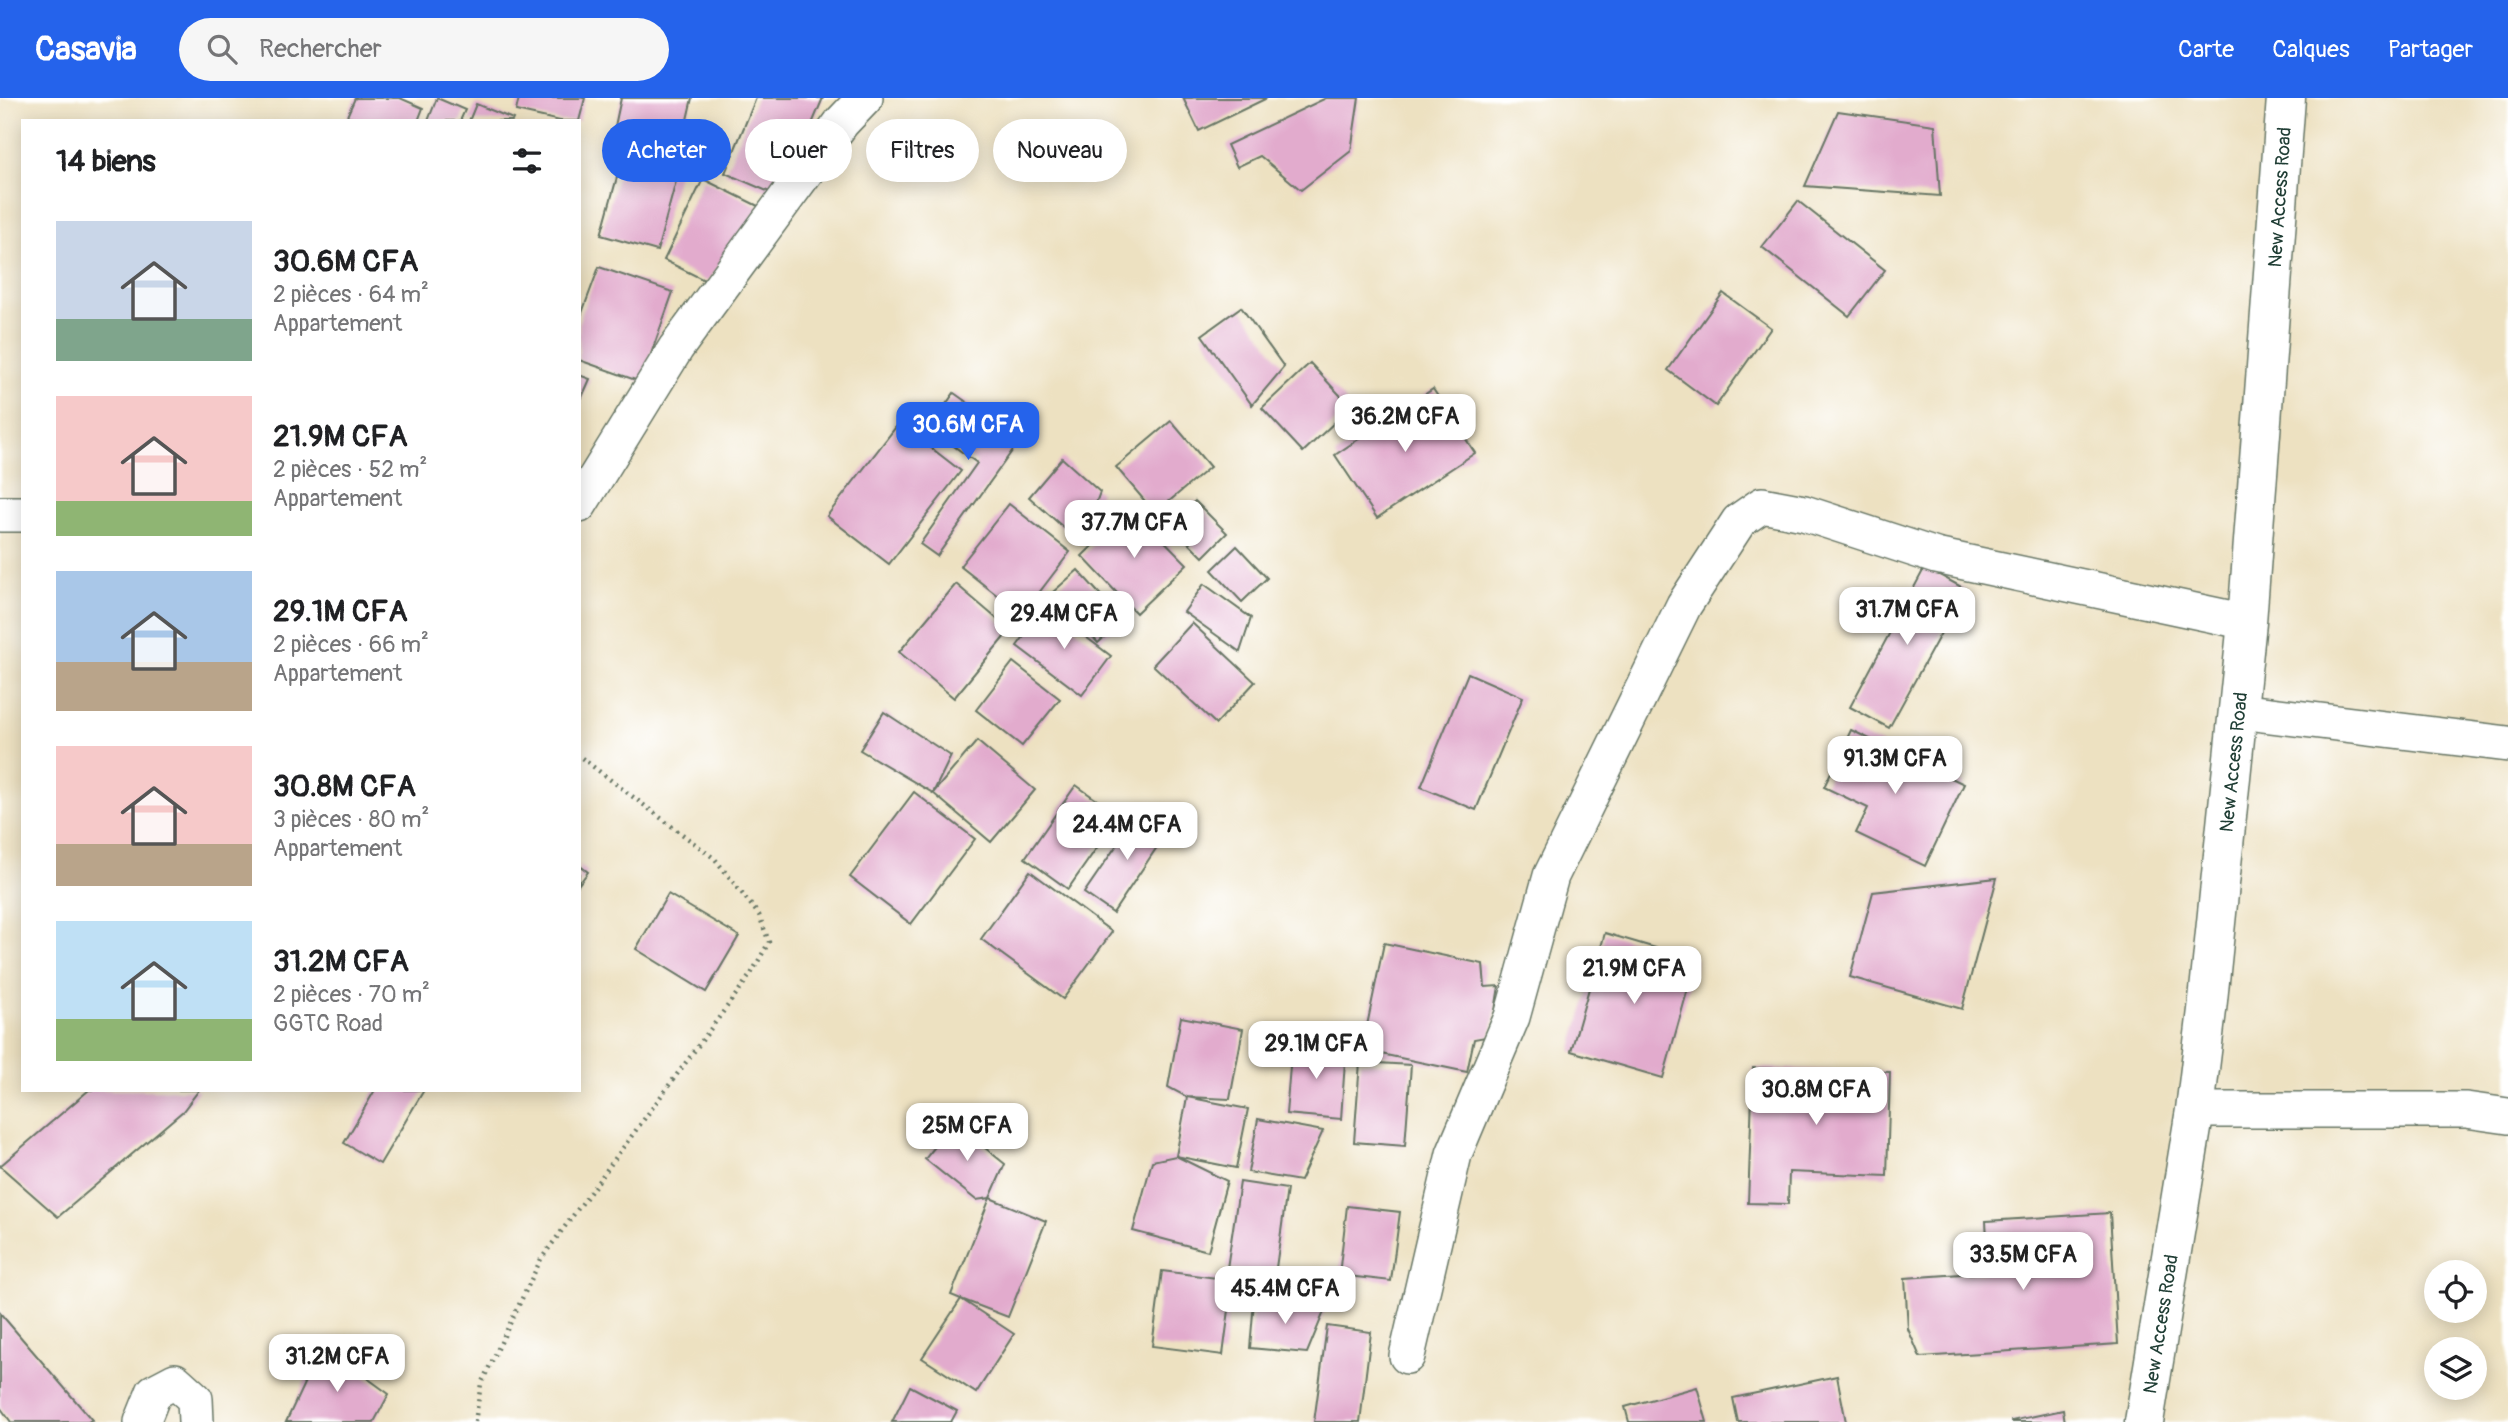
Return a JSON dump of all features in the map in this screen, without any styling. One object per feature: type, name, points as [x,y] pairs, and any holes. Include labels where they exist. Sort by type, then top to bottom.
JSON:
[{"type":"main road","name":"New Access Road","points":[[2144,1422],[2195,1110],[2248,622],[2286,98]]},
{"type":"street","points":[[581,502],[676,348],[842,122],[865,98]]},
{"type":"street","points":[[1407,1356],[1454,1154],[1512,1017],[1551,876],[1684,605],[1739,522],[1762,505],[1804,513],[1936,556],[2248,622]]},
{"type":"street","points":[[0,514],[21,514]]},
{"type":"street","points":[[2238,711],[2508,744]]},
{"type":"street","points":[[2195,1110],[2466,1110],[2508,1116]]},
{"type":"street","points":[[142,1422],[154,1392],[175,1381],[194,1399],[195,1422]]},
{"type":"path","points":[[475,1422],[481,1384],[541,1259],[751,974],[769,942],[759,915],[715,859],[581,758]]},
{"type":"building","points":[[355,98],[400,98],[423,108],[419,119],[353,119],[347,116]]},
{"type":"building","points":[[437,98],[465,110],[461,119],[429,119]]},
{"type":"building","points":[[519,98],[585,98],[580,119],[551,119],[516,111]]},
{"type":"building","points":[[621,98],[692,98],[687,119],[617,119]]},
{"type":"building","points":[[756,98],[823,98],[814,119],[747,119]]},
{"type":"building","points":[[1183,98],[1267,98],[1199,131]]},
{"type":"building","points":[[1326,98],[1359,98],[1351,151],[1301,190],[1260,156],[1237,167],[1227,145]]},
{"type":"building","points":[[476,104],[513,119],[470,119]]},
{"type":"building","points":[[1838,111],[1935,125],[1940,196],[1805,186]]},
{"type":"building","points":[[745,125],[745,182],[731,176],[731,158]]},
{"type":"building","points":[[616,182],[676,182],[657,251],[601,235]]},
{"type":"building","points":[[702,182],[709,182],[760,207],[708,282],[664,260]]},
{"type":"building","points":[[746,182],[787,182],[781,197]]},
{"type":"building","points":[[1798,201],[1885,270],[1849,316],[1762,247]]},
{"type":"building","points":[[599,267],[673,292],[641,382],[581,361],[581,316]]},
{"type":"building","points":[[1723,293],[1771,328],[1716,406],[1668,370]]},
{"type":"building","points":[[1241,307],[1284,367],[1252,405],[1202,335]]},
{"type":"building","points":[[1310,363],[1351,407],[1303,452],[1262,408]]},
{"type":"building","points":[[581,376],[590,379],[581,399]]},
{"type":"building","points":[[1433,389],[1475,453],[1377,518],[1335,455]]},
{"type":"building","points":[[954,393],[1020,440],[937,556],[920,544],[977,463],[929,428]]},
{"type":"building","points":[[1171,421],[1210,467],[1155,513],[1116,467]]},
{"type":"building","points":[[899,423],[961,471],[889,564],[827,516]]},
{"type":"building","points":[[1062,458],[1100,492],[1081,543],[1029,497]]},
{"type":"building","points":[[1195,501],[1227,533],[1203,557],[1171,525]]},
{"type":"building","points":[[1009,504],[1070,552],[1022,615],[960,566]]},
{"type":"building","points":[[1132,508],[1187,564],[1136,613],[1082,556]]},
{"type":"building","points":[[1237,546],[1267,578],[1242,602],[1212,570]]},
{"type":"building","points":[[1925,567],[1965,589],[1889,728],[1850,707]]},
{"type":"building","points":[[1078,570],[1123,620],[1098,643],[1053,592]]},
{"type":"building","points":[[956,584],[1010,630],[954,698],[899,652]]},
{"type":"building","points":[[1204,584],[1251,618],[1240,652],[1184,612]]},
{"type":"building","points":[[1046,607],[1111,656],[1082,695],[1017,646]]},
{"type":"building","points":[[1192,623],[1255,682],[1216,724],[1153,665]]},
{"type":"building","points":[[1013,662],[1060,699],[1022,746],[976,710]]},
{"type":"building","points":[[1468,673],[1523,697],[1476,810],[1421,787]]},
{"type":"building","points":[[884,712],[951,756],[933,793],[860,750]]},
{"type":"building","points":[[1851,730],[1964,784],[1925,866],[1856,833],[1868,808],[1824,787]]},
{"type":"building","points":[[977,741],[1035,790],[991,842],[933,793]]},
{"type":"building","points":[[1076,785],[1119,816],[1068,889],[1025,858]]},
{"type":"building","points":[[914,792],[975,839],[911,924],[850,877]]},
{"type":"building","points":[[1141,810],[1169,829],[1113,913],[1084,893]]},
{"type":"building","points":[[581,867],[588,872],[581,881]]},
{"type":"building","points":[[1030,871],[1112,932],[1063,999],[981,939]]},
{"type":"building","points":[[1997,878],[1962,1009],[1850,977],[1873,892]]},
{"type":"building","points":[[668,894],[739,936],[706,992],[636,949]]},
{"type":"building","points":[[1605,933],[1696,960],[1663,1078],[1571,1051]]},
{"type":"building","points":[[1384,943],[1483,964],[1485,987],[1499,986],[1491,1036],[1474,1039],[1467,1072],[1362,1050]]},
{"type":"building","points":[[1181,1017],[1243,1029],[1230,1099],[1187,1097],[1168,1087]]},
{"type":"building","points":[[1292,1043],[1346,1047],[1341,1119],[1286,1114]]},
{"type":"building","points":[[1360,1062],[1411,1065],[1405,1146],[1354,1142]]},
{"type":"building","points":[[1753,1068],[1890,1072],[1887,1176],[1789,1172],[1788,1204],[1748,1203]]},
{"type":"building","points":[[87,1092],[197,1092],[183,1111],[58,1217],[0,1166]]},
{"type":"building","points":[[374,1092],[423,1092],[380,1164],[344,1143]]},
{"type":"building","points":[[1187,1097],[1248,1109],[1236,1168],[1176,1156]]},
{"type":"building","points":[[1258,1119],[1323,1131],[1300,1181],[1248,1172]]},
{"type":"building","points":[[954,1123],[1005,1164],[990,1198],[976,1200],[925,1159]]},
{"type":"building","points":[[1176,1156],[1227,1181],[1208,1251],[1133,1231],[1152,1161]]},
{"type":"building","points":[[1240,1182],[1287,1189],[1275,1275],[1227,1268]]},
{"type":"building","points":[[990,1198],[1046,1221],[1008,1317],[951,1295]]},
{"type":"building","points":[[1347,1206],[1400,1212],[1391,1281],[1339,1275]]},
{"type":"building","points":[[2110,1213],[2118,1344],[1920,1357],[1908,1329],[1905,1278],[1989,1272],[1986,1221]]},
{"type":"building","points":[[1162,1271],[1233,1280],[1223,1355],[1152,1346]]},
{"type":"building","points":[[961,1299],[1014,1334],[976,1393],[922,1358]]},
{"type":"building","points":[[1254,1301],[1326,1307],[1307,1353],[1250,1348]]},
{"type":"building","points":[[0,1313],[92,1420],[11,1422],[0,1407]]},
{"type":"building","points":[[1327,1326],[1371,1332],[1360,1422],[1314,1422]]},
{"type":"building","points":[[322,1345],[389,1394],[374,1422],[286,1422]]},
{"type":"building","points":[[1837,1376],[1846,1422],[1738,1422],[1733,1398]]},
{"type":"building","points":[[910,1386],[957,1411],[951,1422],[892,1422]]},
{"type":"building","points":[[1697,1387],[1707,1422],[1629,1422],[1625,1407]]},
{"type":"building","points":[[2063,1410],[2065,1422],[2011,1422],[2011,1421]]}]
